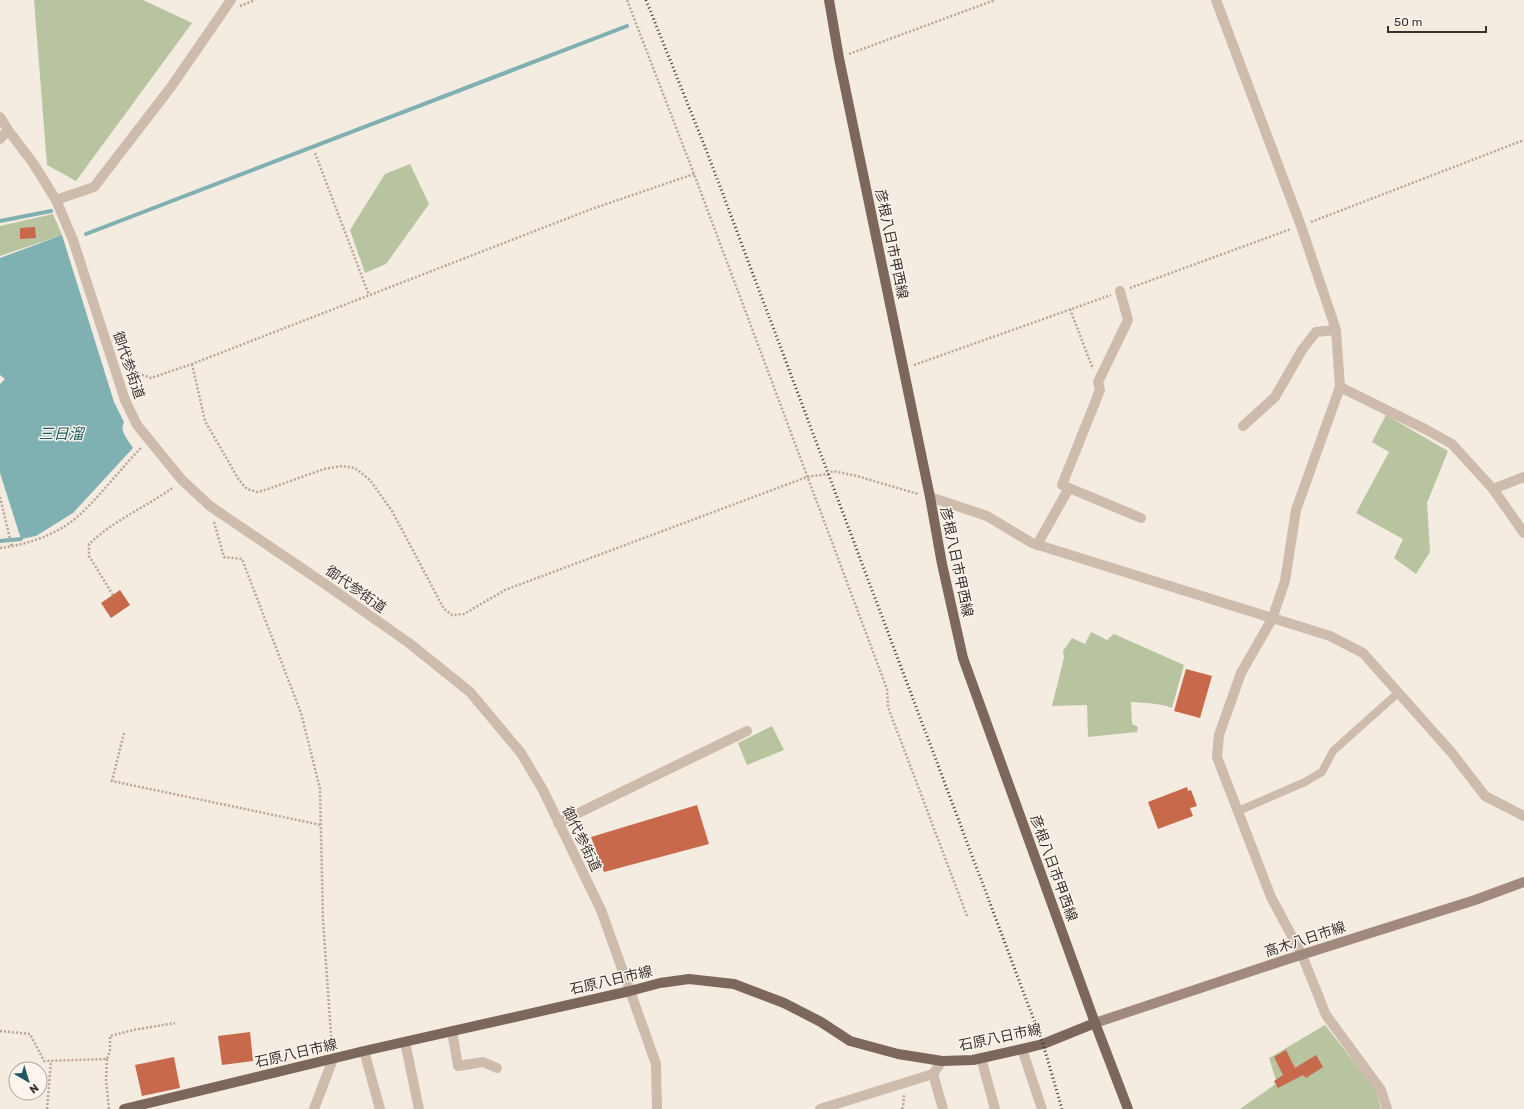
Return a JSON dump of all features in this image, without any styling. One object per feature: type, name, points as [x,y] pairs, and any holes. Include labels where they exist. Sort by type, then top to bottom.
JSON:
[{"type":"main road","name":"彦根八日市甲西線","points":[[829,0],[839,58],[904,368],[942,564],[964,658],[1095,1023],[1128,1109]]},
{"type":"main road","name":"高木八日市線","points":[[1095,1023],[1475,900],[1524,882]]},
{"type":"main road","name":"石原八日市線","points":[[124,1109],[364,1051],[660,983],[689,979],[734,984],[784,1003],[821,1022],[850,1041],[898,1054],[942,1061],[973,1060],[1043,1044],[1095,1023]]},
{"type":"street","points":[[56,200],[94,187],[171,87],[231,0]]},
{"type":"street","points":[[1216,0],[1301,226],[1336,330],[1340,387],[1296,510],[1285,581],[1272,619],[1241,674],[1219,735],[1217,757],[1271,897],[1302,955],[1326,1015],[1381,1090],[1387,1109]]},
{"type":"street","name":"御代参街道","points":[[0,117],[33,163],[56,200],[73,240],[125,400],[137,426],[182,480],[210,506],[409,643],[470,692],[521,753],[543,790],[601,910],[656,1064],[657,1109]]},
{"type":"street","points":[[0,139],[8,130]]},
{"type":"street","points":[[1120,291],[1128,320],[1098,382],[1100,390],[1062,485],[1141,518]]},
{"type":"street","points":[[1243,426],[1275,397],[1302,350],[1316,332],[1336,330]]},
{"type":"street","points":[[1340,387],[1452,444],[1493,488],[1524,533]]},
{"type":"street","points":[[1493,488],[1524,477]]},
{"type":"street","points":[[1037,545],[1069,488]]},
{"type":"street","points":[[930,497],[987,516],[1037,545],[1272,619],[1282,620],[1330,636],[1363,653],[1452,753],[1485,796],[1524,816]]},
{"type":"street","points":[[558,822],[747,731]]},
{"type":"street","points":[[452,1031],[458,1066],[483,1062],[497,1068]]},
{"type":"street","points":[[405,1042],[419,1109]]},
{"type":"street","points":[[1022,1049],[1042,1109]]},
{"type":"street","points":[[364,1051],[380,1109]]},
{"type":"street","points":[[982,1058],[994,1109]]},
{"type":"street","points":[[314,1109],[333,1059]]},
{"type":"street","points":[[820,1109],[933,1074],[942,1061]]},
{"type":"street","points":[[933,1074],[943,1109]]},
{"type":"lane","points":[[1238,811],[1305,782],[1322,772],[1333,751],[1399,692]]},
{"type":"path","points":[[627,0],[694,174],[887,689],[888,706],[967,916]]},
{"type":"path","points":[[839,58],[995,0]]},
{"type":"path","points":[[904,368],[1301,226],[1524,140]]},
{"type":"path","points":[[314,152],[369,295]]},
{"type":"path","points":[[113,364],[151,378],[192,364],[589,210],[694,174]]},
{"type":"path","points":[[1070,309],[1098,382]]},
{"type":"path","points":[[192,364],[204,421],[239,480],[247,489],[258,492],[324,469],[342,466],[355,468],[370,480],[392,511],[444,609],[452,615],[464,614],[505,590],[807,477],[828,474],[833,471],[857,476],[930,497]]},
{"type":"path","points":[[0,548],[12,547],[50,534],[75,518],[149,440]]},
{"type":"path","points":[[113,595],[89,556],[89,544],[101,532],[157,499],[182,480]]},
{"type":"path","points":[[0,497],[12,547]]},
{"type":"path","points":[[210,506],[224,557],[242,559],[301,712],[320,789],[323,920],[333,1059]]},
{"type":"path","points":[[124,733],[112,781],[321,825]]},
{"type":"path","points":[[109,1109],[106,1080],[107,1059],[110,1050],[110,1036],[133,1030],[175,1023]]},
{"type":"path","points":[[0,1032],[30,1034],[44,1061],[107,1059]]},
{"type":"path","points":[[47,1109],[52,1061]]},
{"type":"path","points":[[902,1109],[904,1094]]},
{"type":"green space","points":[[34,0],[143,0],[192,23],[76,181],[47,165]]},
{"type":"green space","points":[[410,164],[429,204],[386,264],[365,273],[350,230],[385,174]]},
{"type":"green space","points":[[53,214],[62,235],[0,256],[0,226]]},
{"type":"green space","points":[[1386,415],[1448,451],[1427,503],[1430,552],[1416,574],[1394,558],[1403,539],[1356,513],[1389,452],[1372,442]]},
{"type":"green space","points":[[1091,632],[1107,640],[1114,634],[1184,665],[1172,708],[1157,704],[1131,702],[1132,724],[1138,727],[1137,732],[1088,737],[1087,705],[1052,706],[1064,658],[1063,651],[1072,638],[1085,644]]},
{"type":"green space","points":[[772,726],[784,750],[747,765],[738,743]]},
{"type":"green space","points":[[1325,1025],[1376,1090],[1381,1109],[1240,1109],[1277,1083],[1269,1058]]},
{"type":"water","name":"三日溜","points":[[62,235],[114,402],[124,422],[123,432],[133,448],[73,513],[36,536],[21,539],[0,473],[0,384],[5,379],[0,375],[0,258]]},
{"type":"building","points":[[35,227],[36,238],[20,239],[20,228]]},
{"type":"building","points":[[120,590],[130,605],[111,618],[101,603]]},
{"type":"building","points":[[1186,669],[1212,676],[1200,718],[1174,711]]},
{"type":"building","points":[[1187,787],[1188,791],[1191,790],[1197,806],[1190,808],[1193,816],[1158,829],[1148,802]]},
{"type":"building","points":[[697,805],[709,844],[604,872],[591,837]]},
{"type":"building","points":[[250,1032],[253,1061],[222,1065],[218,1036]]},
{"type":"building","points":[[1286,1050],[1295,1068],[1316,1055],[1323,1067],[1306,1078],[1303,1075],[1278,1088],[1274,1081],[1283,1075],[1274,1057]]},
{"type":"building","points":[[174,1057],[180,1088],[142,1096],[135,1065]]},
{"type":"waterway","points":[[86,234],[627,26]]},
{"type":"waterway","points":[[0,221],[51,211]]},
{"type":"waterway","points":[[0,541],[21,539]]},
{"type":"railway","points":[[646,0],[707,152],[1043,1044],[1062,1109]]}]
